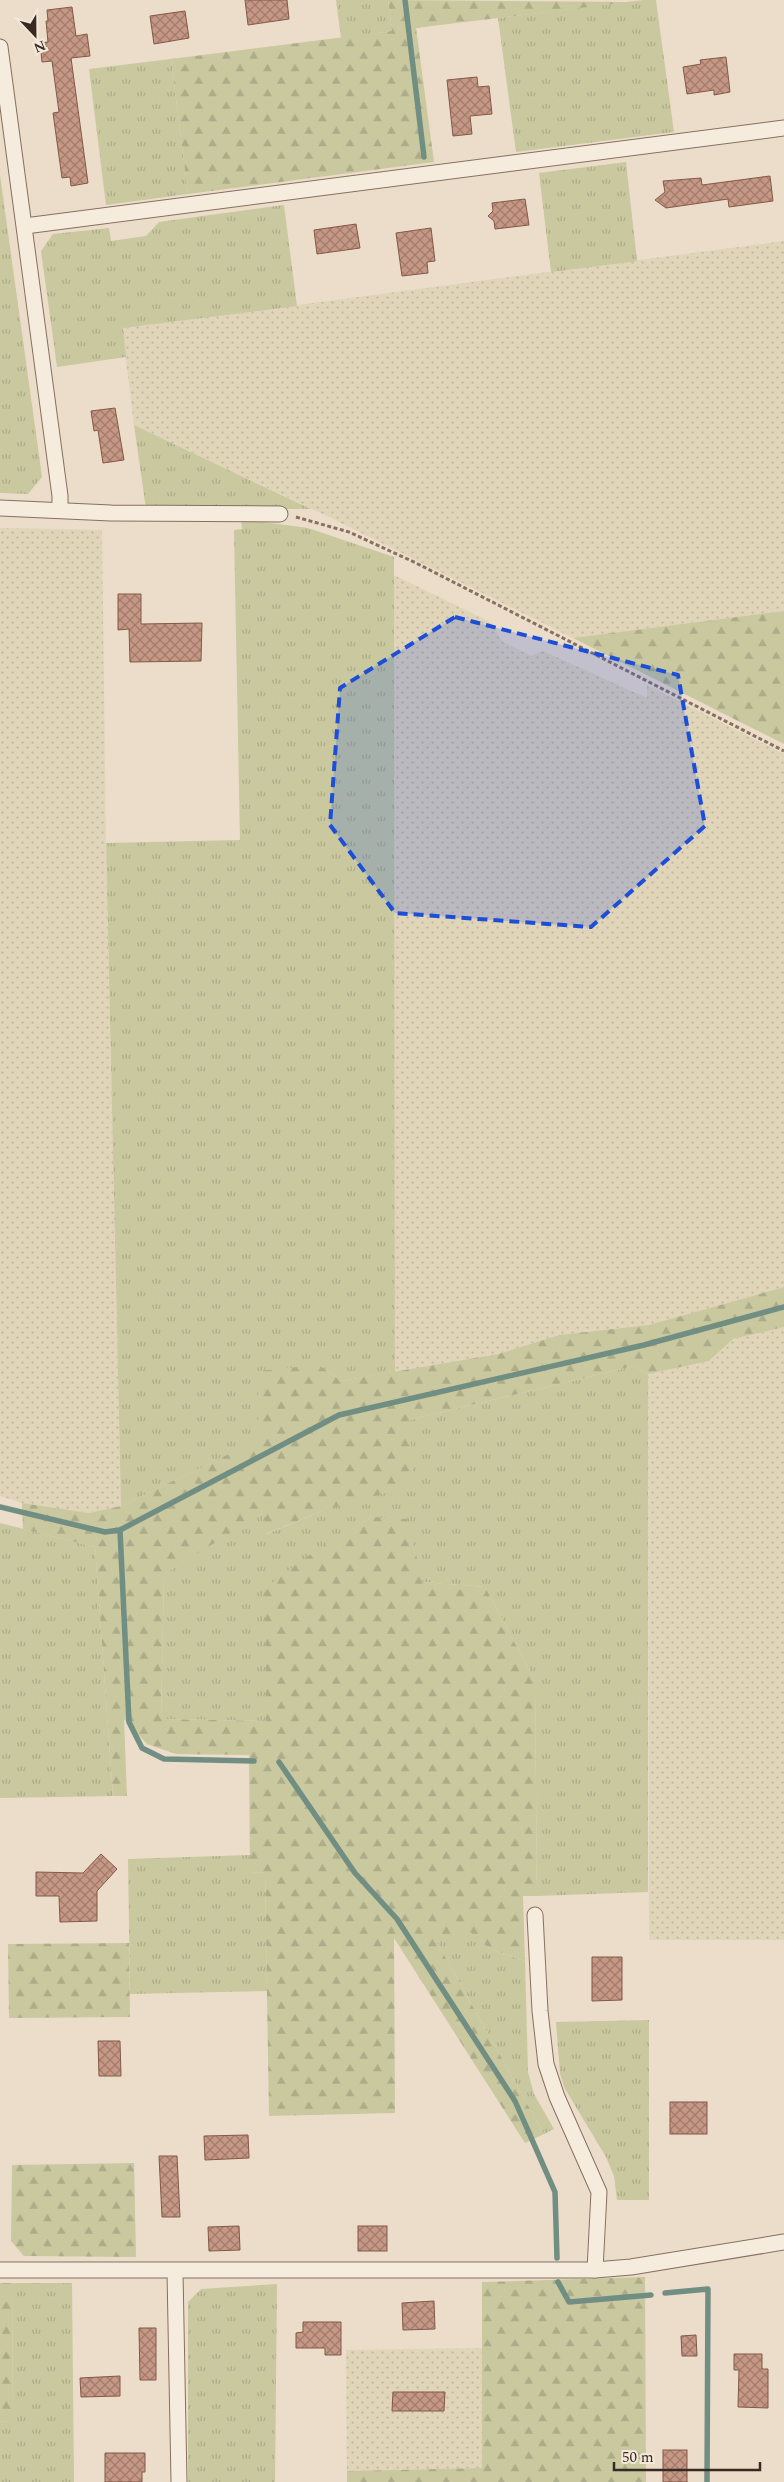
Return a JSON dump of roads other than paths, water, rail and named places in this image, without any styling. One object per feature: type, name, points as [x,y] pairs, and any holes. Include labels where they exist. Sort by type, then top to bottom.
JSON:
[{"type":"street","points":[[0,47],[60,496],[60,510]]},
{"type":"street","points":[[25,226],[784,128]]},
{"type":"street","points":[[0,508],[111,513],[280,514]]},
{"type":"street","points":[[535,1915],[540,2011],[546,2064],[557,2097],[599,2192],[595,2270]]},
{"type":"street","points":[[0,2270],[175,2272],[595,2270],[631,2267],[784,2242]]},
{"type":"street","points":[[175,2272],[179,2482]]},
{"type":"waterway","points":[[405,0],[424,157]]},
{"type":"waterway","points":[[254,1761],[164,1759],[142,1748],[129,1722],[120,1530],[339,1415],[644,1345],[784,1307]]},
{"type":"waterway","points":[[0,1507],[105,1532],[120,1530]]},
{"type":"waterway","points":[[279,1762],[355,1873],[397,1919],[515,2101],[555,2192],[557,2258]]},
{"type":"waterway","points":[[558,2282],[569,2302],[651,2295]]},
{"type":"waterway","points":[[665,2293],[708,2289],[707,2482]]}]
